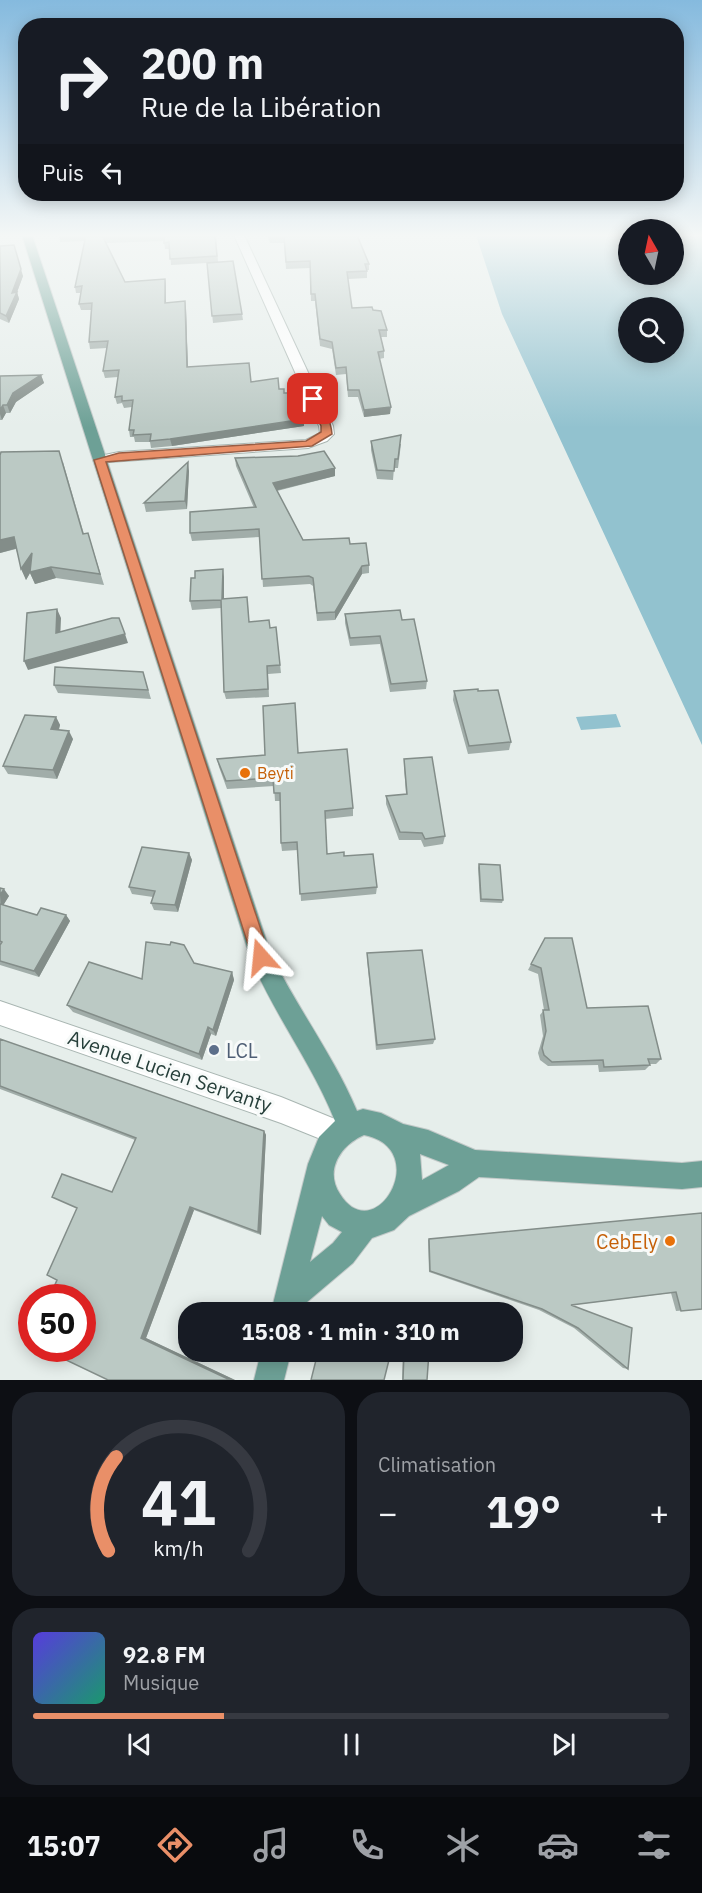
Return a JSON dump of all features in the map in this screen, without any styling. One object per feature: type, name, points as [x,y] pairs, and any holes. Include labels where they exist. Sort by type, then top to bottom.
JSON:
[{"type":"main road","points":[[48,299],[261,957],[278,994],[333,1084],[344,1129]]},
{"type":"main road","points":[[288,1302],[298,1254],[329,1143],[344,1129],[363,1122],[376,1125],[397,1136],[428,1143],[475,1163],[692,1175]]},
{"type":"main road","points":[[321,1171],[322,1188],[333,1209],[342,1218],[365,1225],[378,1223],[388,1218],[399,1206],[405,1196],[409,1179],[404,1146],[397,1136]]},
{"type":"main road","points":[[399,1206],[449,1181],[475,1163]]},
{"type":"main road","points":[[291,1302],[343,1253],[365,1225]]},
{"type":"main road","points":[[269,1380],[274,1362]]},
{"type":"street","points":[[100,460],[119,456],[308,444],[327,434],[326,426],[268,299]]},
{"type":"street","name":"Avenue Lucien Servanty","points":[[0,1012],[270,1106],[344,1129]]},
{"type":"water","points":[[497,299],[618,299],[618,363],[684,363],[684,299],[702,299],[702,745]]},
{"type":"water","points":[[616,714],[621,727],[581,730],[576,717]]},
{"type":"building","points":[[0,299],[14,299],[6,316],[0,313]]},
{"type":"building","points":[[80,299],[165,299],[165,303],[185,301],[187,367],[249,363],[251,382],[278,378],[279,389],[284,389],[284,393],[290,393],[291,397],[294,396],[304,419],[150,441],[151,434],[133,435],[134,430],[129,430],[133,400],[122,401],[122,396],[115,397],[119,370],[103,371],[108,341],[89,342],[92,303],[79,304]]},
{"type":"building","points":[[210,299],[240,299],[242,314],[212,316]]},
{"type":"building","points":[[316,299],[351,299],[352,308],[372,307],[373,310],[381,311],[387,330],[379,330],[384,351],[378,352],[391,407],[364,410],[359,390],[348,390],[346,367],[336,368],[332,342],[320,339]]},
{"type":"building","points":[[41,375],[13,393],[7,405],[3,405],[0,410],[0,376]]},
{"type":"building","points":[[401,435],[394,471],[377,470],[371,441]]},
{"type":"building","points":[[59,451],[83,534],[88,533],[100,574],[51,567],[30,572],[32,553],[21,569],[14,537],[0,540],[1,452]]},
{"type":"building","points":[[324,451],[335,468],[273,483],[303,540],[349,538],[350,544],[366,543],[369,565],[362,566],[335,612],[317,613],[313,578],[309,576],[262,579],[259,529],[190,533],[190,512],[256,507],[235,458],[298,456]]},
{"type":"building","points":[[188,462],[185,501],[144,503]]},
{"type":"building","points":[[223,569],[222,599],[247,597],[249,622],[269,620],[270,628],[276,627],[280,665],[267,666],[268,689],[224,692],[221,600],[190,601],[191,578],[195,578],[195,571]]},
{"type":"building","points":[[57,609],[56,633],[119,618],[125,634],[24,661],[27,613]]},
{"type":"building","points":[[400,610],[402,620],[414,619],[427,681],[391,684],[380,636],[350,638],[345,614]]},
{"type":"building","points":[[55,667],[143,672],[148,690],[54,685]]},
{"type":"building","points":[[478,689],[478,691],[498,690],[511,742],[469,746],[454,691]]},
{"type":"building","points":[[295,703],[298,753],[347,749],[353,808],[325,811],[327,854],[344,852],[344,856],[373,854],[377,887],[300,894],[297,842],[281,843],[280,793],[274,793],[273,778],[226,781],[217,759],[265,755],[263,706]]},
{"type":"building","points":[[25,715],[56,717],[51,729],[69,731],[53,770],[3,766]]},
{"type":"building","points":[[432,757],[445,836],[425,839],[422,833],[400,832],[386,796],[407,794],[404,759]]},
{"type":"building","points":[[142,847],[189,853],[175,905],[151,903],[155,891],[129,887]]},
{"type":"building","points":[[479,864],[500,865],[503,900],[481,899]]},
{"type":"building","points":[[0,904],[37,915],[41,908],[66,915],[34,971],[0,961],[2,942],[0,941]]},
{"type":"building","points":[[545,938],[572,938],[587,1008],[648,1006],[661,1059],[648,1059],[650,1065],[604,1067],[603,1060],[552,1062],[544,1055],[542,1048],[546,1031],[543,1010],[549,1010],[541,968],[531,964]]},
{"type":"building","points":[[146,942],[170,945],[171,942],[184,945],[194,963],[232,972],[213,1030],[208,1027],[199,1054],[67,1005],[89,962],[142,979]]},
{"type":"building","points":[[422,950],[435,1039],[377,1045],[367,953]]},
{"type":"building","points":[[0,1039],[264,1131],[258,1232],[190,1207],[141,1338],[178,1355],[178,1362],[192,1362],[230,1380],[108,1380],[70,1362],[96,1362],[96,1284],[55,1284],[57,1280],[47,1275],[77,1208],[52,1197],[62,1174],[112,1192],[136,1138],[0,1086]]},
{"type":"building","points":[[702,1213],[702,1309],[681,1311],[676,1292],[571,1305],[632,1328],[628,1369],[578,1328],[542,1309],[430,1271],[429,1239]]},
{"type":"building","points":[[316,1362],[388,1362],[384,1380],[311,1380]]},
{"type":"building","points":[[404,1362],[428,1362],[427,1380],[403,1380]]},
{"type":"place","name":"Beyti","points":[[245,773]]},
{"type":"place","name":"LCL","points":[[214,1050]]},
{"type":"place","name":"CebEly","points":[[670,1241]]},
{"type":"route","points":[[261,957],[100,460],[119,456],[308,444],[327,434],[326,426],[313,399]]}]
